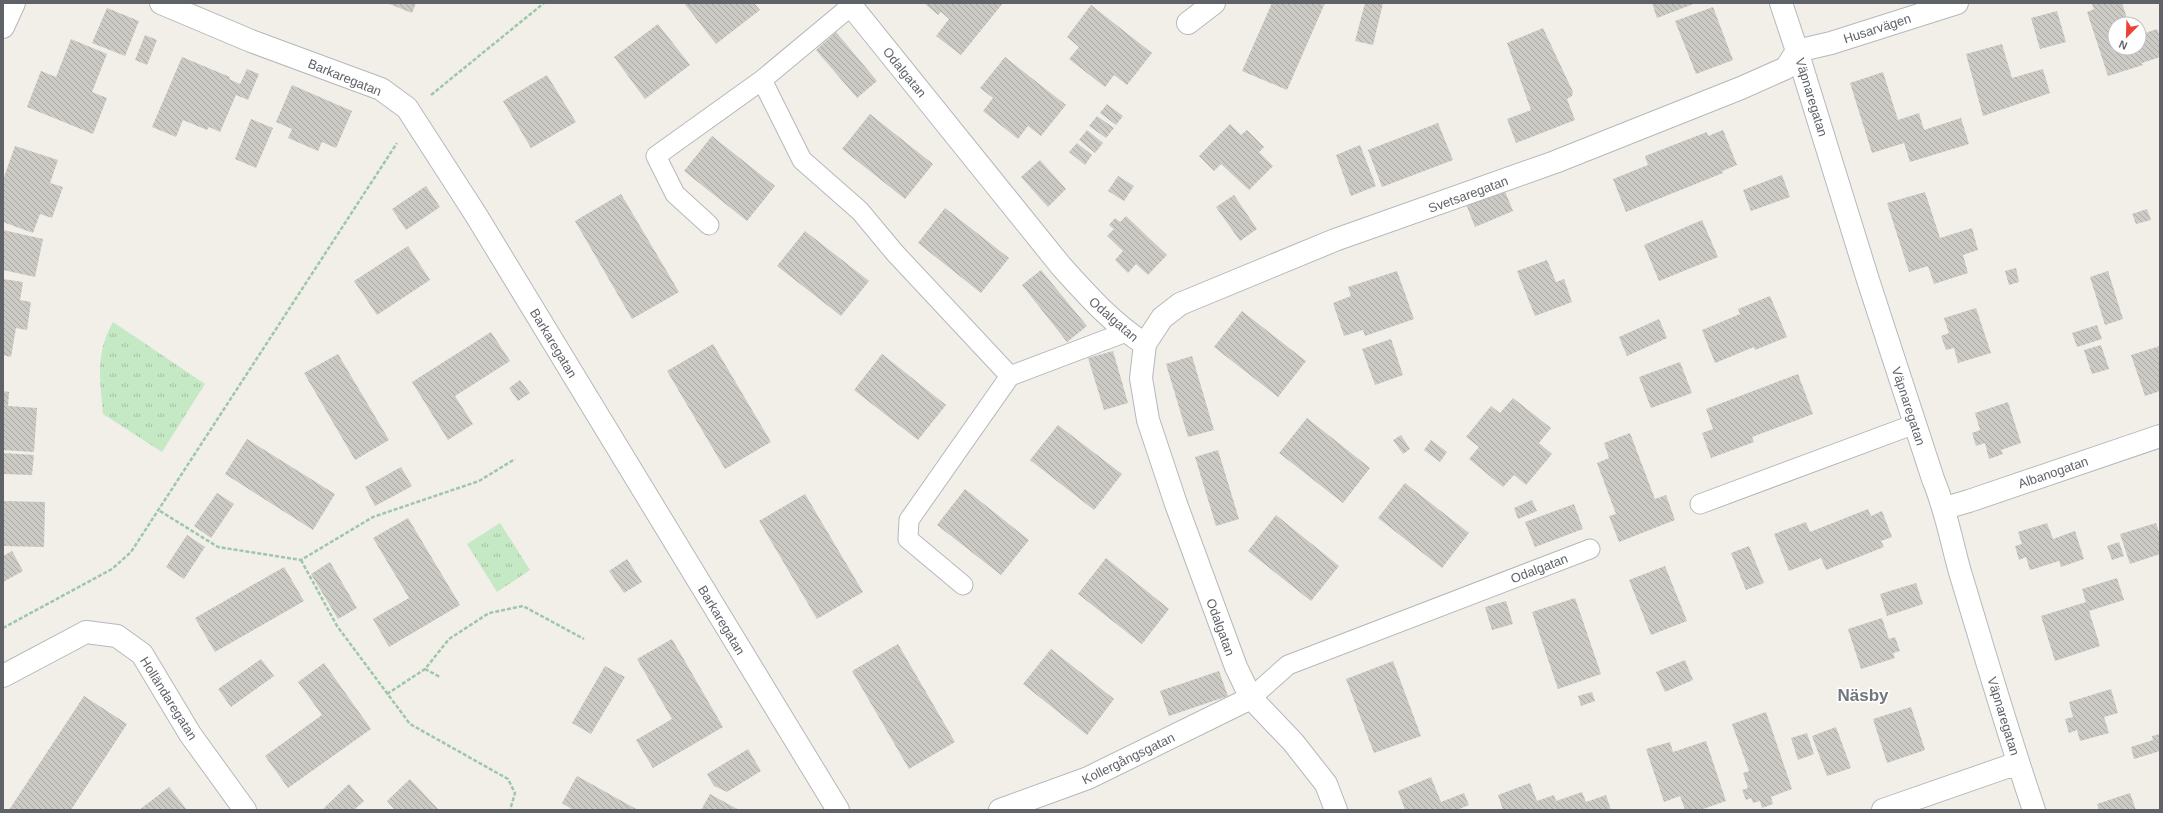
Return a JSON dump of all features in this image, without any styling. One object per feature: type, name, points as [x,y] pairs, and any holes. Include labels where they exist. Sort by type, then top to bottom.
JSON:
[{"type":"street","points":[[3,27],[14,3]]},
{"type":"street","name":"Barkaregatan","points":[[161,3],[251,41],[381,89],[407,108],[476,215],[838,810]]},
{"type":"street","points":[[1188,23],[1214,3]]},
{"type":"street","name":"Väpnaregatan","points":[[1781,3],[1868,280],[1915,424],[1945,508],[1954,550],[2018,763],[2034,810]]},
{"type":"street","name":"Husarvägen","points":[[1797,51],[1831,43],[1957,3]]},
{"type":"street","name":"Odalgatan","points":[[850,5],[1061,266],[1095,304],[1126,332],[1145,344],[1141,378],[1148,420],[1176,504],[1233,660],[1251,698],[1293,742],[1326,784],[1336,810]]},
{"type":"street","name":"Svetsaregatan","points":[[1145,344],[1162,318],[1180,304],[1336,240],[1555,162],[1741,88],[1786,68],[1797,51]]},
{"type":"street","name":"Albanogatan","points":[[1945,508],[2160,436]]},
{"type":"street","name":"Holländaregatan","points":[[3,676],[86,632],[117,636],[142,654],[190,734],[245,810]]},
{"type":"street","name":"Kollergångsgatan","points":[[1000,810],[1088,778],[1251,698]]},
{"type":"street","points":[[1883,810],[2018,763]]},
{"type":"lane","points":[[709,225],[675,194],[656,156],[762,80],[850,5]]},
{"type":"lane","points":[[762,80],[802,160],[860,211],[895,252],[1010,376]]},
{"type":"lane","points":[[963,585],[908,539],[909,520],[1010,376],[1126,332]]},
{"type":"lane","points":[[1700,504],[1915,424]]},
{"type":"lane","name":"Odalgatan","points":[[1251,698],[1288,665],[1590,549]]},
{"type":"path","points":[[3,628],[112,569],[131,552],[160,511],[413,118],[433,93],[544,3]]},
{"type":"path","points":[[160,511],[218,547],[301,560],[373,517],[479,481],[515,459]]},
{"type":"path","points":[[301,560],[336,626],[410,724],[508,779],[515,793],[510,810]]},
{"type":"path","points":[[387,694],[425,669],[449,639],[489,613],[523,606],[584,639]]},
{"type":"path","points":[[425,669],[440,677]]},
{"type":"green space","points":[[113,322],[205,384],[162,452],[103,414],[100,378],[101,356],[103,345]]},
{"type":"green space","points":[[500,523],[530,570],[497,592],[467,544]]},
{"type":"building","points":[[387,3],[416,3],[412,13]]},
{"type":"building","points":[[684,3],[754,3],[760,10],[716,44]]},
{"type":"building","points":[[924,3],[1003,3],[961,55],[936,36],[949,19],[941,12],[938,15]]},
{"type":"building","points":[[1272,3],[1325,3],[1287,90],[1242,71]]},
{"type":"building","points":[[1365,3],[1383,3],[1373,45],[1355,41]]},
{"type":"building","points":[[1652,3],[1696,3],[1657,18]]},
{"type":"building","points":[[2122,3],[2126,16],[2107,16],[2107,56],[2147,56],[2147,32],[2157,29],[2160,36],[2160,57],[2142,63],[2143,65],[2108,76],[2087,12],[2094,9],[2092,4]]},
{"type":"building","points":[[1091,5],[1152,53],[1127,85],[1114,75],[1105,87],[1069,59],[1079,47],[1067,37]]},
{"type":"building","points":[[1713,7],[1733,60],[1696,74],[1675,21]]},
{"type":"building","points":[[107,8],[139,21],[125,56],[92,43]]},
{"type":"building","points":[[2057,11],[2066,42],[2040,49],[2031,18]]},
{"type":"building","points":[[658,24],[690,65],[645,99],[614,57]]},
{"type":"building","points":[[1543,28],[1573,92],[1572,96],[1567,99],[1575,120],[1516,143],[1507,119],[1531,110],[1507,43]]},
{"type":"building","points":[[836,32],[877,81],[857,98],[816,50]]},
{"type":"building","points":[[145,35],[157,40],[147,65],[135,60]]},
{"type":"building","points":[[71,39],[107,54],[92,92],[107,98],[93,134],[27,107],[41,71],[56,77]]},
{"type":"building","points":[[2002,44],[2012,78],[2043,69],[2050,93],[1983,116],[1966,54]]},
{"type":"building","points":[[182,57],[230,77],[229,79],[240,84],[247,69],[259,74],[248,100],[236,95],[220,132],[209,127],[207,130],[183,120],[176,137],[152,127]]},
{"type":"building","points":[[1005,57],[1066,105],[1041,136],[1028,126],[1018,139],[983,111],[993,98],[980,88]]},
{"type":"building","points":[[1883,72],[1898,120],[1919,113],[1924,130],[1961,118],[1969,144],[1910,162],[1904,143],[1872,153],[1850,83]]},
{"type":"building","points":[[547,75],[576,122],[531,148],[503,101]]},
{"type":"building","points":[[292,85],[352,111],[336,148],[322,142],[318,151],[288,138],[292,129],[276,122]]},
{"type":"building","points":[[1107,104],[1123,116],[1116,125],[1100,113]]},
{"type":"building","points":[[870,114],[933,164],[905,199],[842,149]]},
{"type":"building","points":[[1097,116],[1114,128],[1106,138],[1089,126]]},
{"type":"building","points":[[251,119],[273,128],[256,168],[235,159]]},
{"type":"building","points":[[1438,123],[1453,160],[1382,187],[1368,150]]},
{"type":"building","points":[[1230,124],[1241,135],[1247,130],[1264,147],[1259,152],[1273,166],[1249,190],[1221,164],[1214,171],[1199,156]]},
{"type":"building","points":[[1087,130],[1103,143],[1095,153],[1079,140]]},
{"type":"building","points":[[1723,130],[1737,165],[1722,171],[1723,173],[1626,212],[1613,179],[1648,165],[1645,156],[1707,132],[1708,136]]},
{"type":"building","points":[[712,136],[775,186],[747,221],[684,171]]},
{"type":"building","points":[[1077,143],[1092,155],[1085,165],[1069,152]]},
{"type":"building","points":[[1360,145],[1376,186],[1351,196],[1336,155]]},
{"type":"building","points":[[15,146],[58,160],[50,183],[63,187],[52,218],[40,214],[33,233],[3,222],[3,180]]},
{"type":"building","points":[[1040,160],[1066,189],[1048,207],[1021,177]]},
{"type":"building","points":[[1782,175],[1790,197],[1751,211],[1743,190]]},
{"type":"building","points":[[1118,176],[1134,186],[1124,201],[1108,191]]},
{"type":"building","points":[[426,186],[440,207],[406,230],[392,209]]},
{"type":"building","points":[[1504,189],[1513,211],[1475,227],[1466,204]]},
{"type":"building","points":[[1925,192],[1940,238],[1972,228],[1978,250],[1963,255],[1968,273],[1934,284],[1928,266],[1909,272],[1887,203]]},
{"type":"building","points":[[621,194],[679,292],[632,319],[575,221]]},
{"type":"building","points":[[1234,195],[1257,229],[1240,241],[1216,207]]},
{"type":"building","points":[[945,208],[1009,258],[981,293],[918,243]]},
{"type":"building","points":[[2147,209],[2151,220],[2136,224],[2132,214]]},
{"type":"building","points":[[1126,216],[1167,255],[1148,275],[1136,264],[1128,273],[1115,260],[1123,251],[1107,236],[1114,229],[1109,225],[1115,218],[1120,222]]},
{"type":"building","points":[[1702,220],[1718,257],[1659,281],[1644,245]]},
{"type":"building","points":[[3,230],[43,239],[35,277],[3,270]]},
{"type":"building","points":[[805,231],[869,281],[841,316],[777,266]]},
{"type":"building","points":[[408,246],[430,280],[377,315],[354,281]]},
{"type":"building","points":[[1547,260],[1556,282],[1564,279],[1572,302],[1535,316],[1517,271]]},
{"type":"building","points":[[2016,268],[2019,282],[2009,285],[2005,271]]},
{"type":"building","points":[[1041,270],[1087,326],[1067,342],[1022,285]]},
{"type":"building","points":[[1397,271],[1414,319],[1365,336],[1363,330],[1344,336],[1333,303],[1351,296],[1348,287]]},
{"type":"building","points":[[2108,271],[2123,319],[2105,325],[2090,277]]},
{"type":"building","points":[[3,279],[23,282],[20,300],[31,302],[27,330],[16,328],[11,357],[3,355]]},
{"type":"building","points":[[1770,296],[1787,337],[1755,350],[1754,347],[1715,363],[1702,330],[1740,314],[1738,309]]},
{"type":"building","points":[[1976,308],[1991,353],[1958,363],[1954,348],[1946,350],[1941,336],[1949,333],[1944,318]]},
{"type":"building","points":[[1242,311],[1306,361],[1278,397],[1214,347]]},
{"type":"building","points":[[1659,319],[1667,338],[1627,356],[1619,337]]},
{"type":"building","points":[[2097,325],[2102,339],[2077,347],[2072,333]]},
{"type":"building","points":[[491,332],[510,361],[455,396],[473,424],[448,440],[412,382]]},
{"type":"building","points":[[1391,339],[1403,375],[1375,385],[1362,349]]},
{"type":"building","points":[[713,344],[771,442],[725,469],[667,371]]},
{"type":"building","points":[[2101,345],[2109,369],[2092,374],[2084,350]]},
{"type":"building","points":[[2160,346],[2160,391],[2145,396],[2131,355]]},
{"type":"building","points":[[1113,351],[1128,403],[1104,410],[1088,358]]},
{"type":"building","points":[[338,354],[389,440],[355,460],[304,373]]},
{"type":"building","points":[[882,354],[946,405],[918,440],[854,390]]},
{"type":"building","points":[[1192,356],[1214,430],[1188,437],[1166,364]]},
{"type":"building","points":[[1680,362],[1692,393],[1651,408],[1639,377]]},
{"type":"building","points":[[1798,374],[1813,414],[1752,437],[1754,442],[1711,458],[1702,433],[1713,429],[1706,409]]},
{"type":"building","points":[[520,380],[530,393],[518,401],[509,388]]},
{"type":"building","points":[[3,391],[9,392],[8,406],[37,408],[34,452],[3,450]]},
{"type":"building","points":[[1513,398],[1551,428],[1539,443],[1552,454],[1526,485],[1514,475],[1503,487],[1469,459],[1479,447],[1466,437],[1491,406],[1500,413]]},
{"type":"building","points":[[2008,402],[2021,443],[2001,450],[2003,454],[1989,459],[1985,443],[1976,446],[1972,433],[1980,430],[1975,413]]},
{"type":"building","points":[[1307,418],[1370,468],[1343,503],[1279,453]]},
{"type":"building","points":[[1058,425],[1122,474],[1094,510],[1030,460]]},
{"type":"building","points":[[1630,433],[1655,499],[1666,495],[1675,520],[1619,542],[1609,516],[1616,514],[1597,463],[1609,458],[1604,443]]},
{"type":"building","points":[[1401,435],[1410,449],[1403,454],[1393,440]]},
{"type":"building","points":[[247,439],[335,494],[313,530],[225,474]]},
{"type":"building","points":[[1431,440],[1447,452],[1440,462],[1424,450]]},
{"type":"building","points":[[1218,450],[1239,519],[1216,526],[1195,457]]},
{"type":"building","points":[[3,453],[34,455],[32,475],[3,474]]},
{"type":"building","points":[[401,467],[412,486],[375,506],[365,487]]},
{"type":"building","points":[[1405,483],[1469,533],[1442,568],[1378,518]]},
{"type":"building","points":[[965,489],[1029,540],[1001,575],[937,525]]},
{"type":"building","points":[[217,493],[234,504],[211,538],[194,526]]},
{"type":"building","points":[[805,494],[863,592],[817,619],[759,521]]},
{"type":"building","points":[[1532,500],[1537,511],[1518,519],[1514,508]]},
{"type":"building","points":[[3,501],[45,502],[44,547],[3,546]]},
{"type":"building","points":[[1574,504],[1583,529],[1535,547],[1525,522]]},
{"type":"building","points":[[1868,509],[1871,516],[1882,511],[1892,537],[1881,541],[1884,547],[1826,570],[1821,558],[1789,571],[1774,534],[1806,522],[1810,532]]},
{"type":"building","points":[[1276,515],[1339,566],[1311,601],[1248,551]]},
{"type":"building","points":[[408,518],[460,605],[389,647],[373,619],[409,598],[373,538]]},
{"type":"building","points":[[2047,523],[2053,539],[2075,531],[2084,559],[2061,567],[2059,561],[2030,570],[2026,557],[2019,560],[2015,546],[2022,544],[2018,532]]},
{"type":"building","points":[[2156,523],[2160,535],[2160,554],[2130,564],[2120,534]]},
{"type":"building","points":[[187,535],[205,547],[184,579],[166,567]]},
{"type":"building","points":[[2119,542],[2124,556],[2112,560],[2107,546]]},
{"type":"building","points":[[1749,546],[1764,583],[1746,590],[1731,553]]},
{"type":"building","points":[[12,551],[23,571],[3,582],[3,556]]},
{"type":"building","points":[[1106,558],[1169,609],[1142,644],[1078,594]]},
{"type":"building","points":[[627,559],[642,582],[624,593],[609,571]]},
{"type":"building","points":[[330,562],[357,608],[338,619],[311,574]]},
{"type":"building","points":[[1665,566],[1687,621],[1651,635],[1629,580]]},
{"type":"building","points":[[284,567],[304,601],[215,652],[195,618]]},
{"type":"building","points":[[2117,578],[2124,600],[2089,611],[2100,646],[2055,661],[2041,616],[2086,602],[2082,589]]},
{"type":"building","points":[[1916,583],[1923,604],[1887,616],[1880,594]]},
{"type":"building","points":[[1575,598],[1601,674],[1558,689],[1532,612]]},
{"type":"building","points":[[1506,601],[1513,624],[1492,630],[1485,607]]},
{"type":"building","points":[[1882,618],[1889,639],[1895,637],[1900,651],[1893,653],[1895,658],[1861,669],[1848,629]]},
{"type":"building","points":[[672,639],[723,727],[653,768],[636,740],[672,719],[637,659]]},
{"type":"building","points":[[898,644],[955,742],[909,769],[852,671]]},
{"type":"building","points":[[1051,649],[1114,699],[1087,735],[1023,684]]},
{"type":"building","points":[[261,659],[274,676],[231,707],[218,689]]},
{"type":"building","points":[[1685,660],[1693,680],[1665,692],[1656,672]]},
{"type":"building","points":[[1393,661],[1421,736],[1374,753],[1346,679]]},
{"type":"building","points":[[324,663],[371,729],[288,788],[265,756],[322,715],[298,682]]},
{"type":"building","points":[[605,666],[625,677],[591,734],[572,723]]},
{"type":"building","points":[[1219,671],[1228,696],[1169,716],[1160,691]]},
{"type":"building","points":[[2111,689],[2118,713],[2104,717],[2109,733],[2080,741],[2077,730],[2069,733],[2065,719],[2073,717],[2069,702]]},
{"type":"building","points":[[1592,692],[1595,701],[1581,706],[1578,696]]},
{"type":"building","points":[[84,696],[127,724],[71,810],[9,810]]},
{"type":"building","points":[[1911,707],[1925,750],[1887,763],[1873,719]]},
{"type":"building","points":[[1766,712],[1792,789],[1771,797],[1773,804],[1762,808],[1760,801],[1753,803],[1751,798],[1746,800],[1742,790],[1748,788],[1743,773],[1749,771],[1732,724]]},
{"type":"building","points":[[1836,727],[1851,768],[1827,776],[1812,736]]},
{"type":"building","points":[[1807,733],[1814,754],[1798,760],[1791,738]]},
{"type":"building","points":[[2160,734],[2160,751],[2134,759],[2131,747],[2153,740],[2152,736]]},
{"type":"building","points":[[1706,741],[1726,801],[1700,810],[1685,810],[1680,796],[1664,802],[1646,749],[1670,742],[1673,752]]},
{"type":"building","points":[[748,749],[761,771],[727,792],[714,786],[707,774]]},
{"type":"building","points":[[577,776],[638,810],[573,810],[562,803]]},
{"type":"building","points":[[1431,777],[1441,802],[1464,793],[1469,805],[1457,810],[1405,810],[1398,791]]},
{"type":"building","points":[[410,779],[439,810],[395,810],[387,801]]},
{"type":"building","points":[[1530,783],[1537,801],[1554,795],[1556,801],[1582,792],[1586,802],[1606,795],[1611,810],[1503,810],[1498,795]]},
{"type":"building","points":[[349,784],[364,801],[354,810],[322,810]]},
{"type":"building","points":[[169,787],[187,810],[139,810]]},
{"type":"building","points":[[2130,793],[2136,810],[2099,810],[2097,804]]},
{"type":"building","points":[[710,794],[739,810],[701,810]]},
{"type":"district","name":"Näsby","points":[[1863,695]]}]
